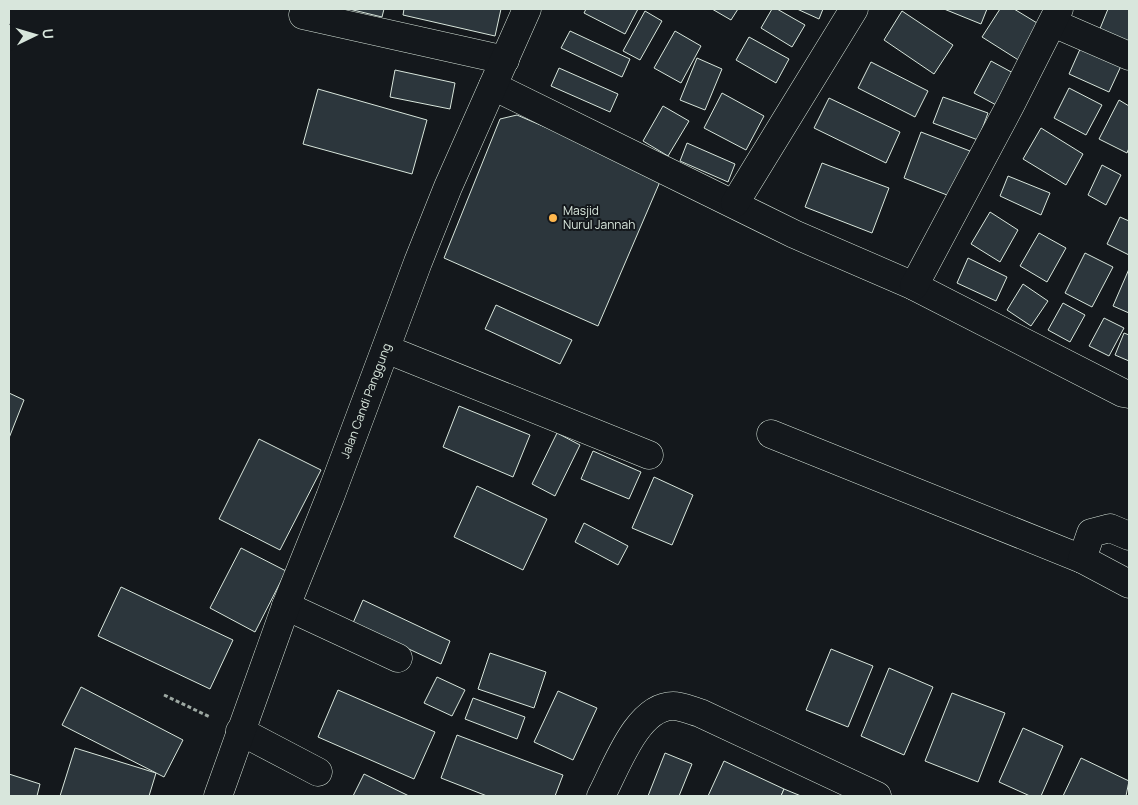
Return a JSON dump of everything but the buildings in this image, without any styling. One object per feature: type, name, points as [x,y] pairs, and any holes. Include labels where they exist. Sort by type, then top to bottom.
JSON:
[{"type":"street","name":"Jalan Candi Panggung","points":[[218,796],[286,606],[448,187],[527,9]]},
{"type":"street","points":[[735,203],[854,9]]},
{"type":"street","points":[[303,16],[505,60]]},
{"type":"street","points":[[914,286],[1056,16],[1129,56]]},
{"type":"street","points":[[493,86],[735,203],[794,234],[914,286],[1129,394]]},
{"type":"street","points":[[386,349],[650,455]]},
{"type":"street","points":[[771,434],[1082,559],[1129,584]]},
{"type":"street","points":[[1082,559],[1091,533],[1110,528],[1129,536]]},
{"type":"street","points":[[286,606],[398,658]]},
{"type":"street","points":[[601,796],[637,727],[653,711],[673,706],[700,713],[877,796]]},
{"type":"street","points":[[240,731],[318,772]]},
{"type":"path","points":[[164,695],[240,731]]},
{"type":"place","name":"Masjid Nurul Jannah","points":[[553,218]]}]
